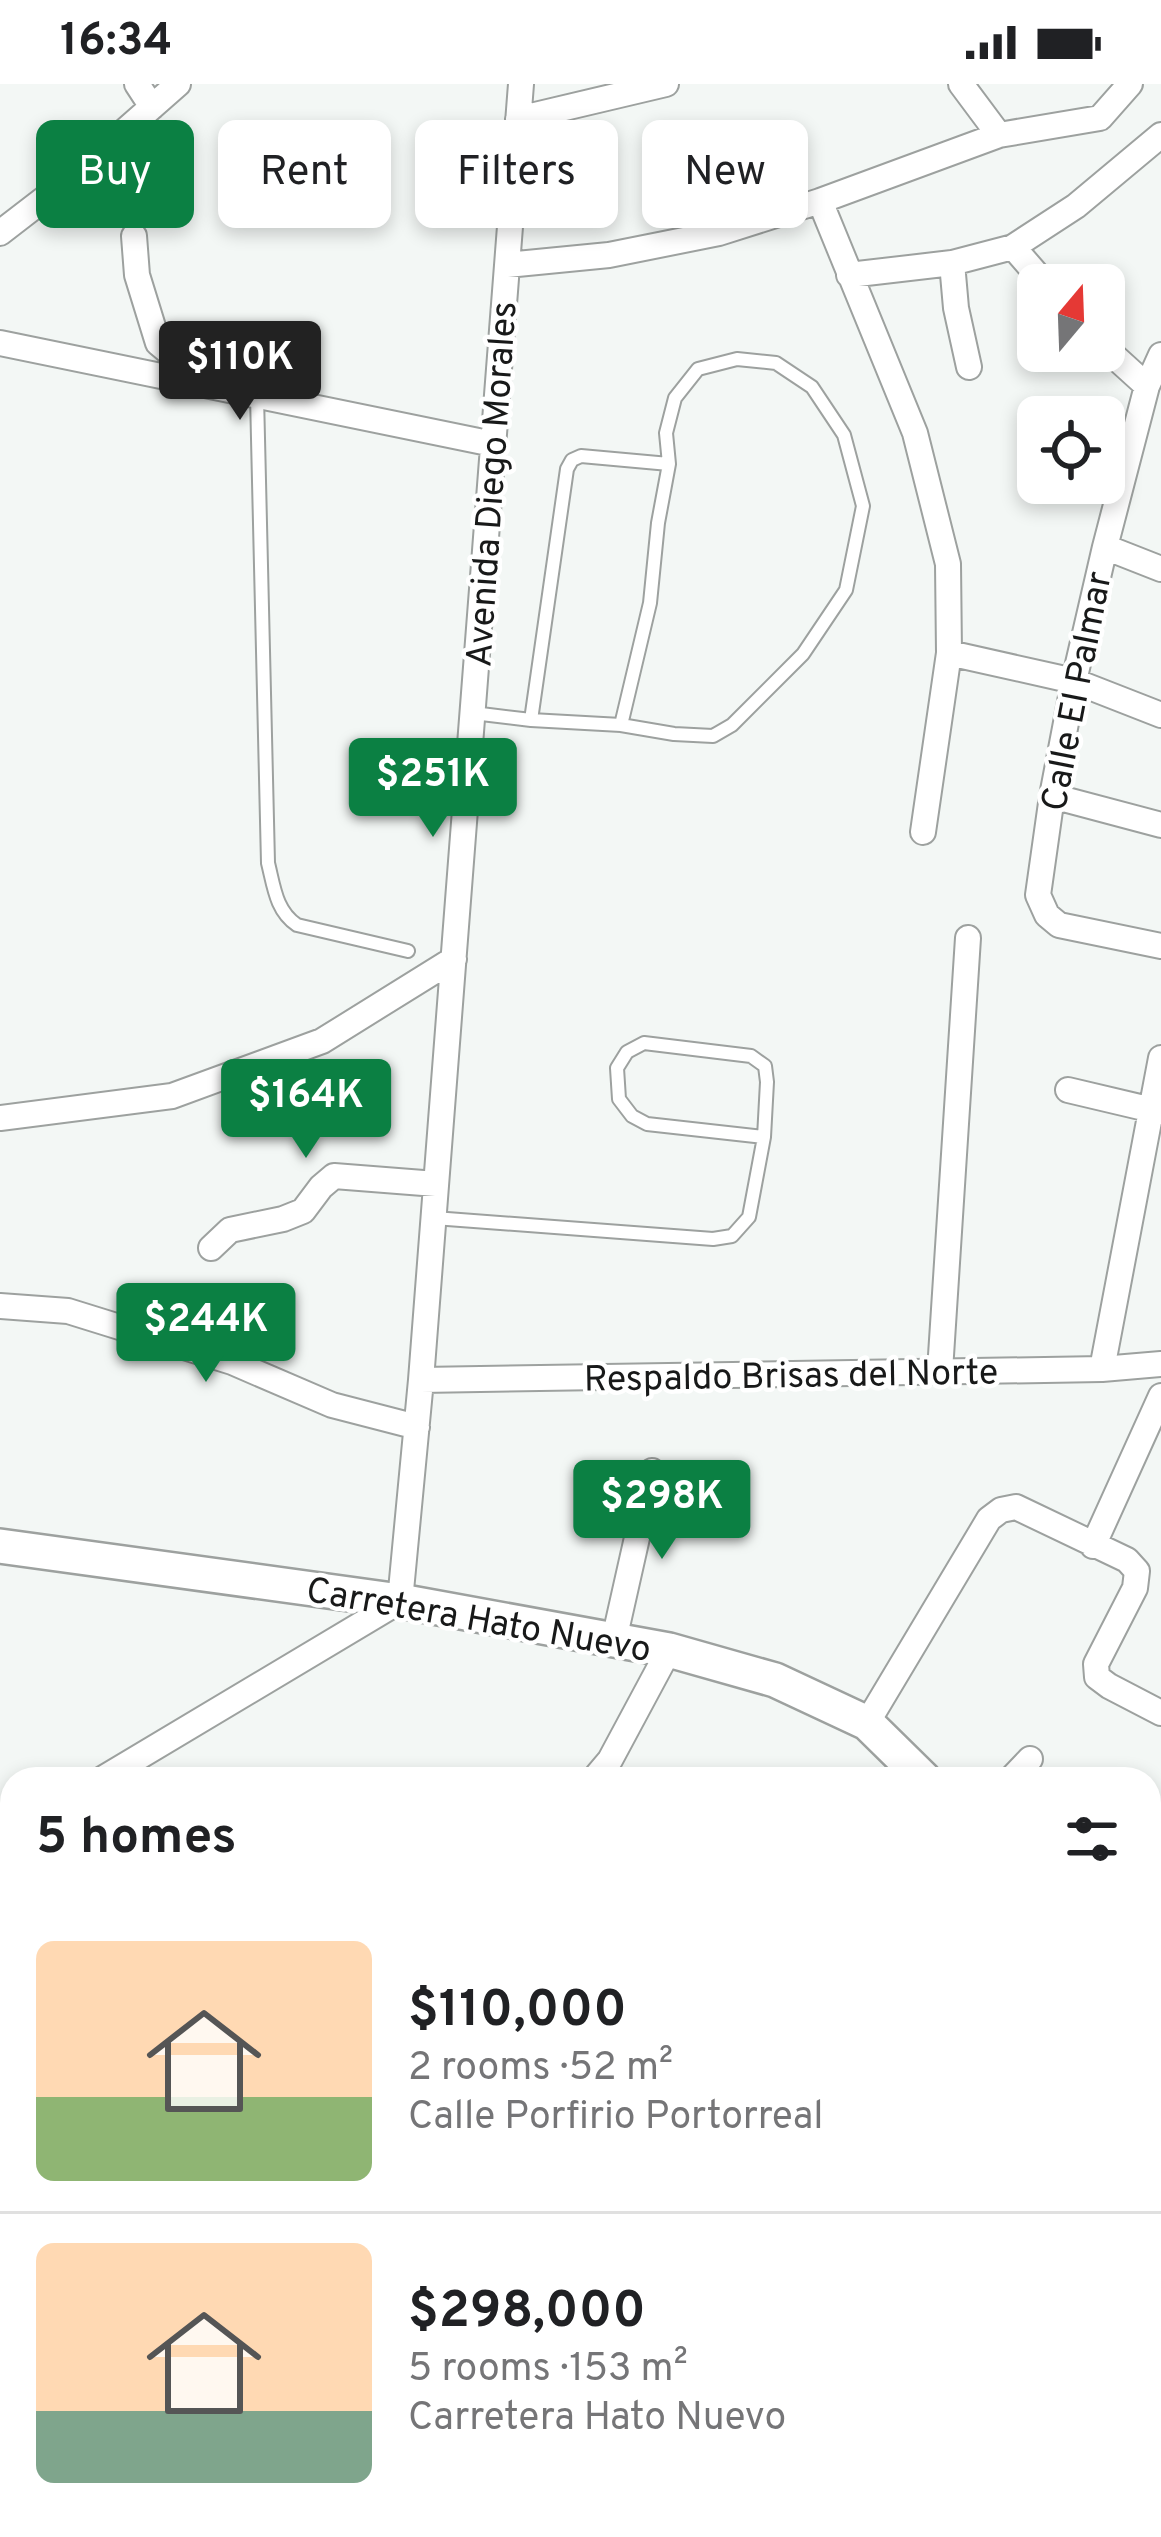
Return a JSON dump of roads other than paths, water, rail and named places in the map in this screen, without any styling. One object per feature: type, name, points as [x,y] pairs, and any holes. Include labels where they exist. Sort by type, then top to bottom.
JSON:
[{"type":"main road","name":"Carretera Hato Nuevo","points":[[0,1546],[400,1601],[668,1650],[776,1680],[867,1723],[912,1767]]},
{"type":"street","points":[[136,84],[152,107]]},
{"type":"street","points":[[0,233],[178,84]]},
{"type":"street","name":"Avenida Diego Morales","points":[[400,1601],[422,1380],[521,84]]},
{"type":"street","points":[[518,118],[666,84]]},
{"type":"street","points":[[961,84],[999,135]]},
{"type":"street","points":[[507,265],[609,255],[719,233],[999,135],[1100,118],[1130,84]]},
{"type":"street","points":[[849,275],[952,263],[1013,248],[1076,206],[1161,136]]},
{"type":"street","points":[[820,201],[916,433],[948,564],[949,652],[923,832]]},
{"type":"street","points":[[134,236],[136,275],[158,343],[212,387]]},
{"type":"street","points":[[1013,248],[1027,264]]},
{"type":"street","points":[[952,263],[968,368]]},
{"type":"street","points":[[0,343],[493,444]]},
{"type":"street","name":"Calle El Palmar","points":[[1161,355],[1147,386],[1074,681],[1038,896],[1047,915],[1059,925],[1161,946]]},
{"type":"street","points":[[1125,366],[1147,386]]},
{"type":"street","points":[[1105,548],[1161,569]]},
{"type":"street","points":[[949,652],[1074,681],[1161,715]]},
{"type":"street","points":[[1052,796],[1161,825]]},
{"type":"street","points":[[940,1372],[968,938]]},
{"type":"street","points":[[0,1118],[172,1096],[322,1040],[454,958]]},
{"type":"street","points":[[1102,1369],[1156,1111],[1161,1058]]},
{"type":"street","points":[[1068,1090],[1156,1111]]},
{"type":"street","points":[[211,1248],[230,1230],[303,1211],[334,1176],[436,1184]]},
{"type":"street","points":[[0,1306],[68,1311],[232,1362],[332,1405],[417,1427]]},
{"type":"street","name":"Respaldo Brisas del Norte","points":[[422,1380],[1102,1369],[1161,1364]]},
{"type":"street","points":[[1094,1546],[1161,1396]]},
{"type":"street","points":[[614,1640],[652,1471]]},
{"type":"street","points":[[867,1723],[989,1520],[1001,1510],[1016,1507],[1127,1560],[1137,1571],[1135,1588],[1096,1664],[1097,1677],[1161,1713]]},
{"type":"street","points":[[122,1767],[400,1601]]},
{"type":"street","points":[[612,1767],[668,1650]]},
{"type":"street","points":[[1022,1767],[1030,1759]]},
{"type":"lane","points":[[472,712],[713,736],[732,725],[803,654],[845,590],[863,506],[844,435],[812,387],[776,363],[737,358],[698,369],[675,398],[666,433],[669,464],[650,603],[621,725]]},
{"type":"lane","points":[[257,396],[268,863],[277,901],[286,918],[297,925],[408,951]]},
{"type":"lane","points":[[531,720],[567,469],[581,456],[669,464]]},
{"type":"lane","points":[[434,1218],[712,1239],[732,1236],[749,1217],[764,1137],[765,1066],[751,1056],[644,1043],[627,1052],[617,1068],[619,1099],[632,1116],[647,1124],[764,1137]]}]
